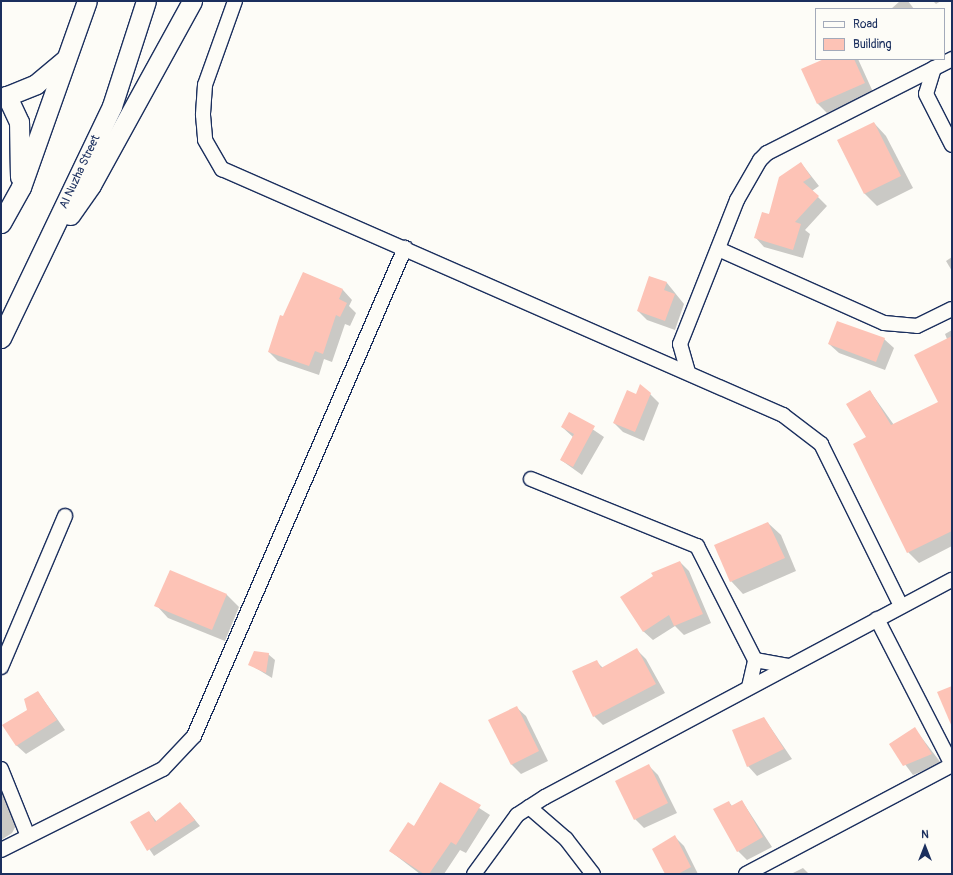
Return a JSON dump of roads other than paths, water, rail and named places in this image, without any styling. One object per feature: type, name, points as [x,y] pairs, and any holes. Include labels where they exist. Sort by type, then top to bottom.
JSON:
[{"type":"main road","points":[[1,223],[21,187],[87,1]]},
{"type":"main road","name":"Al Nuzha Street","points":[[1,338],[112,106],[146,1]]},
{"type":"main road","points":[[42,253],[92,185],[192,1]]},
{"type":"main road","points":[[21,187],[19,122],[4,94],[36,84],[66,59]]},
{"type":"street","points":[[235,1],[205,85],[203,115],[205,140],[222,169],[655,357],[783,415],[821,444],[901,606]]},
{"type":"street","points":[[688,372],[680,344],[743,188],[767,153],[952,59]]},
{"type":"street","points":[[934,68],[926,94],[952,145]]},
{"type":"street","points":[[898,86],[926,94]]},
{"type":"street","points":[[1,850],[163,769],[194,736],[405,248]]},
{"type":"street","points":[[718,249],[884,323],[917,326],[952,309]]},
{"type":"street","points":[[655,357],[680,344]]},
{"type":"street","points":[[531,479],[698,546],[755,660],[749,687]]},
{"type":"street","points":[[1,667],[65,516]]},
{"type":"street","points":[[474,874],[500,835],[529,807],[749,687],[952,580]]},
{"type":"street","points":[[746,874],[952,765],[877,619]]},
{"type":"street","points":[[755,660],[789,666]]},
{"type":"street","points":[[1,769],[28,836]]},
{"type":"street","points":[[529,807],[566,839],[593,874]]}]
